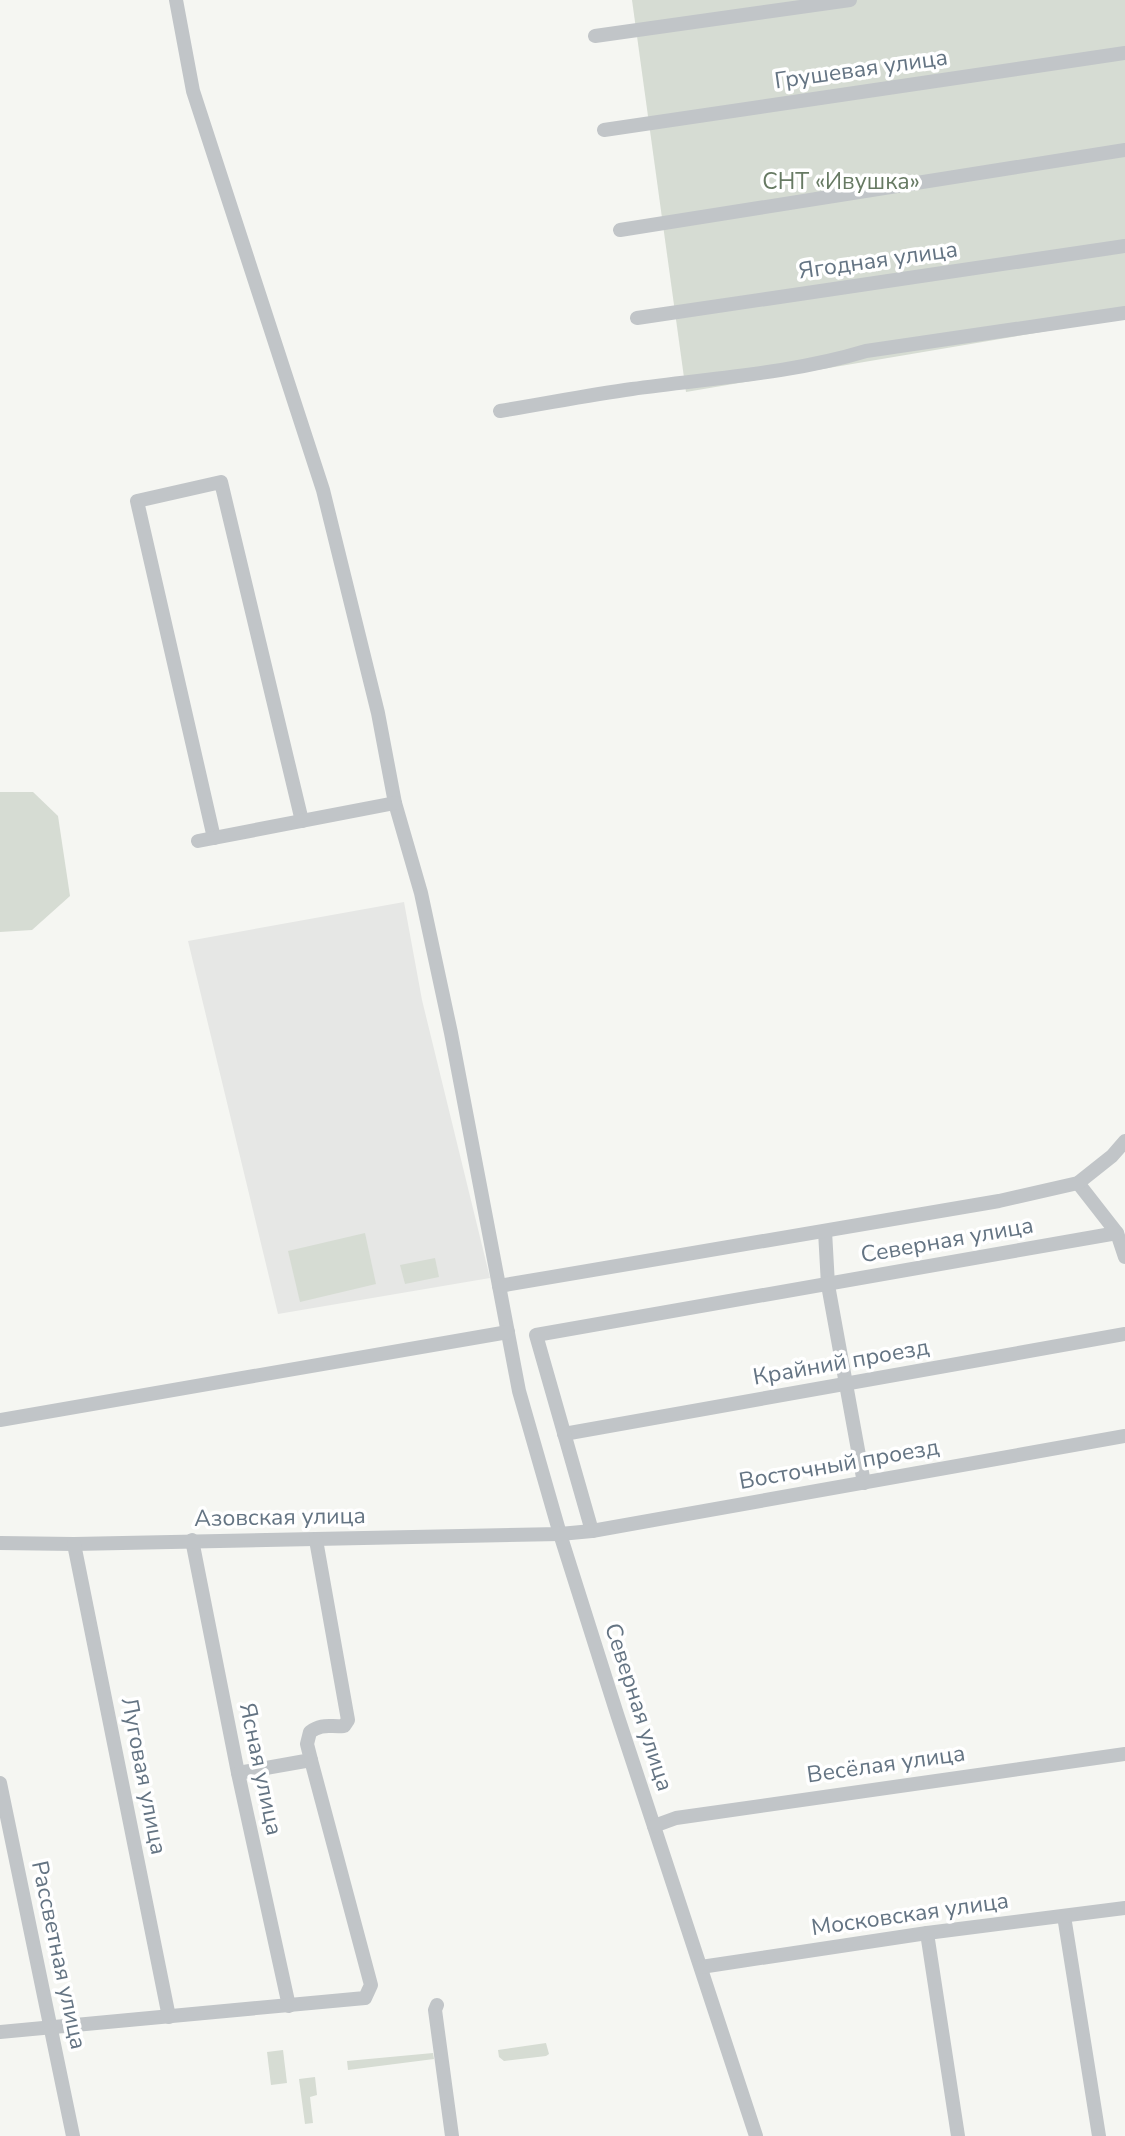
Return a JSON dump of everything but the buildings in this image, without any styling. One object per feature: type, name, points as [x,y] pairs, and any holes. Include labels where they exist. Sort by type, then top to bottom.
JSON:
[{"type":"street","name":"Северная улица","points":[[176,0],[192,91],[323,490],[378,713],[395,803],[421,893],[459,1074],[519,1391],[560,1534],[756,2136]]},
{"type":"street","points":[[595,36],[850,0]]},
{"type":"street","name":"Грушевая улица","points":[[604,130],[1125,53]]},
{"type":"street","points":[[620,230],[1125,150]]},
{"type":"street","name":"Ягодная улица","points":[[637,318],[1125,246]]},
{"type":"street","points":[[500,411],[633,389],[723,379],[833,361],[866,351],[1125,313]]},
{"type":"street","points":[[214,838],[137,501],[221,482],[302,821]]},
{"type":"street","points":[[198,841],[395,803]]},
{"type":"street","points":[[499,1286],[999,1201],[1078,1183],[1112,1156],[1125,1141]]},
{"type":"street","points":[[1078,1183],[1117,1233],[1125,1257]]},
{"type":"street","points":[[825,1231],[828,1285],[864,1483]]},
{"type":"street","name":"Северная улица","points":[[564,1434],[536,1335],[1117,1233]]},
{"type":"street","points":[[0,1420],[508,1332]]},
{"type":"street","name":"Крайний проезд","points":[[564,1434],[1125,1334]]},
{"type":"street","points":[[564,1434],[592,1531]]},
{"type":"street","name":"Восточный проезд","points":[[560,1534],[592,1531],[1125,1436]]},
{"type":"street","name":"Азовская улица","points":[[0,1543],[74,1544],[560,1534]]},
{"type":"street","name":"Ясная улица","points":[[192,1540],[238,1773],[289,2006]]},
{"type":"street","points":[[0,2032],[365,1998],[371,1985],[307,1744],[310,1732],[318,1726],[344,1726],[348,1720],[316,1540]]},
{"type":"street","name":"Луговая улица","points":[[74,1544],[169,2017]]},
{"type":"street","name":"Весёлая улица","points":[[654,1826],[690,1816],[1125,1754]]},
{"type":"street","points":[[238,1773],[311,1759]]},
{"type":"street","name":"Рассветная улица","points":[[0,1783],[73,2136]]},
{"type":"street","name":"Московская улица","points":[[701,1967],[927,1933],[1125,1908]]},
{"type":"street","points":[[1064,1916],[1099,2136]]},
{"type":"street","points":[[927,1933],[958,2136]]},
{"type":"street","points":[[437,2005],[435,2010],[452,2136]]},
{"type":"shaded area","points":[[404,902],[422,1000],[490,1278],[278,1314],[188,941]]},
{"type":"green space","name":"СНТ «Ивушка»","points":[[632,0],[1125,0],[1125,318],[686,392]]},
{"type":"green space","points":[[0,792],[33,792],[58,816],[70,896],[32,930],[0,932]]},
{"type":"green space","points":[[365,1233],[376,1284],[300,1302],[288,1251]]},
{"type":"green space","points":[[435,1258],[439,1277],[405,1284],[400,1265]]},
{"type":"green space","points":[[546,2043],[549,2054],[546,2056],[504,2061],[499,2057],[498,2050]]},
{"type":"green space","points":[[283,2050],[287,2083],[271,2085],[267,2052]]},
{"type":"green space","points":[[433,2053],[434,2059],[348,2070],[347,2061]]},
{"type":"green space","points":[[315,2077],[317,2095],[310,2097],[313,2123],[305,2124],[299,2079]]}]
